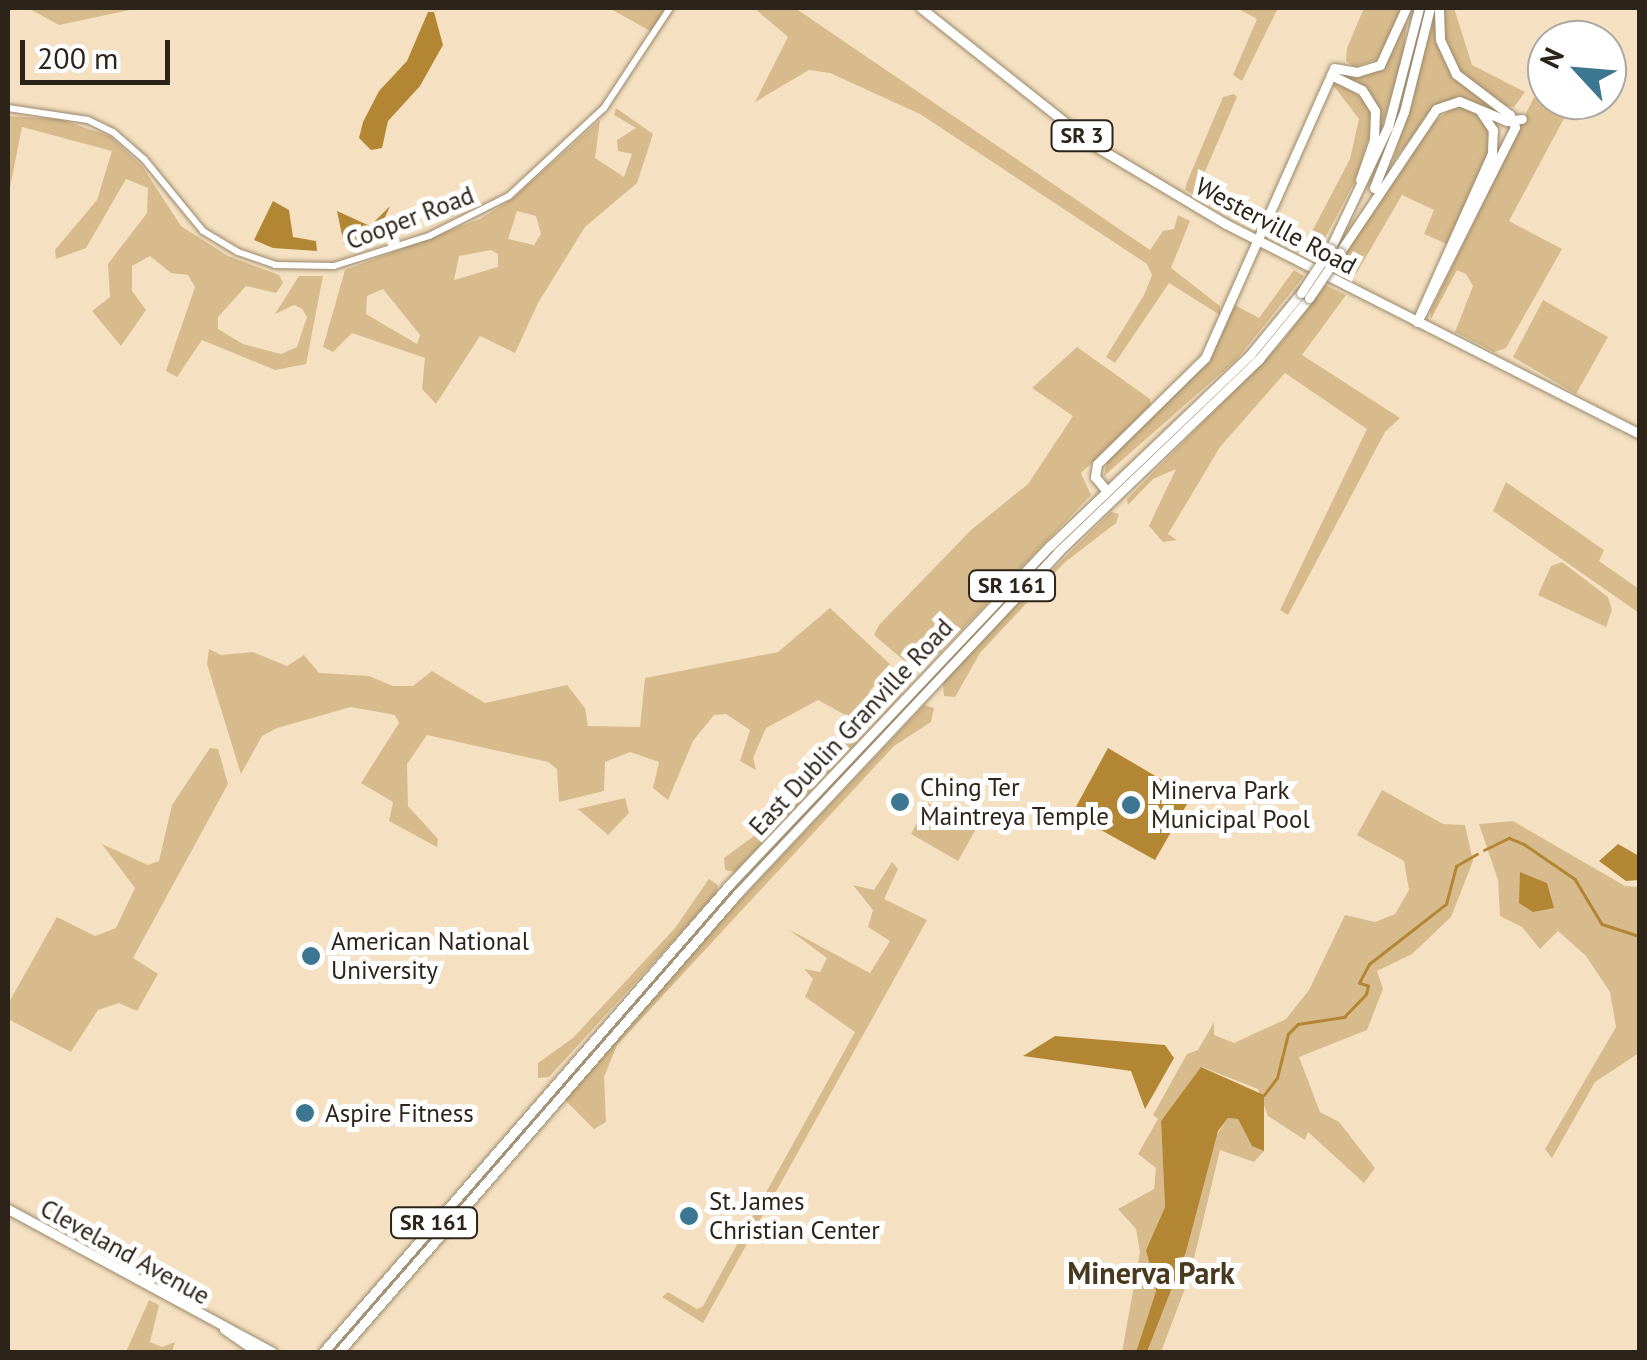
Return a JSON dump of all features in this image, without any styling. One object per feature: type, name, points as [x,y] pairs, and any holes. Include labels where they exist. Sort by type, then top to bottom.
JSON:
[{"type":"main road","name":"Westerville Road","points":[[921,8],[1094,146],[1258,241],[1640,434]]},
{"type":"main road","points":[[1332,72],[1357,72],[1380,66],[1406,8]]},
{"type":"main road","name":"East Dublin Granville Road","points":[[1335,250],[1388,127],[1418,8]]},
{"type":"main road","name":"East Dublin Granville Road","points":[[324,1352],[602,1025],[919,684],[996,604],[1255,357],[1285,323],[1335,250],[1398,131],[1430,8]]},
{"type":"main road","points":[[1439,8],[1440,39],[1456,74],[1518,120]]},
{"type":"main road","points":[[1110,494],[1095,477],[1097,464],[1205,358],[1332,72]]},
{"type":"main road","points":[[1332,72],[1362,90],[1376,119],[1367,163],[1335,250]]},
{"type":"main road","points":[[1335,250],[1426,118],[1447,103],[1476,106],[1518,120]]},
{"type":"main road","points":[[1417,322],[1493,147],[1490,124],[1476,106]]},
{"type":"main road","points":[[1417,322],[1513,138],[1518,120]]},
{"type":"main road","name":"East Dublin Granville Road","points":[[339,1352],[552,1101],[862,762],[1182,419],[1255,357]]},
{"type":"main road","points":[[928,692],[932,678],[996,604]]},
{"type":"main road","points":[[862,762],[919,684]]},
{"type":"main road","points":[[552,1101],[602,1025]]},
{"type":"main road","points":[[488,1176],[543,1093]]},
{"type":"main road","name":"Cleveland Avenue","points":[[8,1208],[257,1352]]},
{"type":"main road","name":"Cleveland Avenue","points":[[224,1330],[272,1352]]},
{"type":"street","name":"Cooper Road","points":[[8,108],[109,130],[144,159],[203,230],[238,252],[275,265],[334,266],[454,226],[508,196],[604,108],[670,8]]},
{"type":"shaded area","points":[[28,8],[139,8],[59,25]]},
{"type":"shaded area","points":[[609,8],[666,8],[652,32]]},
{"type":"shaded area","points":[[754,8],[795,8],[1150,250],[1163,231],[1174,229],[1178,215],[1190,221],[1171,268],[1220,306],[1220,315],[1169,283],[1115,363],[1106,357],[1144,295],[1152,275],[1147,264],[920,114],[830,73],[809,70],[755,102],[788,37]]},
{"type":"shaded area","points":[[1237,8],[1278,8],[1242,81],[1233,75],[1257,19]]},
{"type":"shaded area","points":[[1364,8],[1402,8],[1379,59],[1355,67],[1346,61],[1347,48]]},
{"type":"shaded area","points":[[1408,8],[1403,59],[1379,136],[1372,96],[1340,75],[1388,60]]},
{"type":"shaded area","points":[[1440,8],[1454,8],[1472,65],[1525,92],[1514,107],[1500,105],[1458,70],[1443,38]]},
{"type":"shaded area","points":[[428,12],[434,12],[443,45],[420,86],[388,121],[382,148],[371,150],[359,138],[363,122],[379,91],[407,61]]},
{"type":"shaded area","points":[[1434,18],[1453,74],[1505,118],[1468,100],[1440,103],[1393,161]]},
{"type":"shaded area","points":[[1341,83],[1370,104],[1373,125],[1355,181],[1314,259],[1307,241],[1350,159],[1359,119],[1333,85]]},
{"type":"shaded area","points":[[1223,97],[1237,97],[1195,195],[1185,190],[1187,182]]},
{"type":"shaded area","points":[[1456,106],[1477,112],[1490,132],[1490,148],[1447,244],[1424,234],[1434,210],[1402,195],[1356,274],[1336,269],[1421,130]]},
{"type":"shaded area","points":[[616,108],[653,134],[637,183],[585,227],[538,303],[515,353],[480,336],[436,404],[422,389],[425,358],[352,333],[333,352],[323,347],[345,270],[480,219],[512,199],[600,120],[595,158],[624,177],[632,154],[618,151],[617,140],[636,128],[614,115]],"holes":[[[517,211],[536,216],[541,234],[534,245],[508,239]],[[491,250],[498,254],[498,267],[454,280],[459,256]],[[383,289],[420,335],[417,344],[366,314],[367,296]]]},
{"type":"shaded area","points":[[1527,111],[1527,120],[1563,120],[1509,221],[1562,249],[1506,348],[1494,352],[1455,332],[1473,286],[1466,274],[1457,270],[1431,319],[1430,312]]},
{"type":"shaded area","points":[[8,116],[59,119],[110,136],[142,166],[181,226],[228,256],[279,275],[283,283],[276,293],[246,286],[218,317],[218,329],[243,344],[281,354],[297,347],[307,317],[302,309],[294,305],[275,314],[299,276],[323,276],[306,364],[275,370],[202,340],[177,377],[166,371],[195,287],[188,275],[171,273],[150,256],[132,266],[132,291],[146,310],[121,346],[92,311],[110,297],[108,264],[147,213],[148,188],[126,179],[86,248],[56,259],[55,250],[97,200],[112,151],[22,127],[8,198]]},
{"type":"shaded area","points":[[273,201],[289,210],[293,237],[316,241],[317,251],[273,248],[254,240]]},
{"type":"shaded area","points":[[390,206],[376,237],[344,245],[337,211],[370,226]]},
{"type":"shaded area","points":[[1294,270],[1304,276],[1237,359],[1104,476],[1107,461],[1202,366],[1233,304],[1259,318]]},
{"type":"shaded area","points":[[1325,285],[1346,295],[1302,355],[1400,418],[1385,432],[1288,615],[1280,610],[1367,429],[1285,373],[1220,447],[1168,534],[1177,540],[1163,542],[1149,526],[1176,469],[1153,479],[1128,505],[1127,499],[1282,342]]},
{"type":"shaded area","points":[[1543,300],[1608,337],[1576,394],[1513,357]]},
{"type":"shaded area","points":[[1077,347],[1150,399],[1151,407],[1081,473],[1091,495],[926,667],[915,670],[874,635],[879,625],[971,530],[1028,484],[1073,416],[1032,388]]},
{"type":"shaded area","points":[[1506,482],[1604,550],[1599,561],[1639,589],[1639,613],[1493,511]]},
{"type":"shaded area","points":[[1111,512],[1119,514],[1116,523],[1064,563],[980,653],[955,697],[944,696],[943,682]]},
{"type":"shaded area","points":[[1562,562],[1608,597],[1612,610],[1606,627],[1538,595],[1551,566]]},
{"type":"shaded area","points":[[830,608],[893,667],[870,690],[858,722],[818,700],[766,728],[753,758],[756,770],[740,761],[750,730],[726,714],[714,715],[693,741],[668,800],[653,788],[659,762],[630,752],[605,762],[604,791],[559,802],[557,769],[548,762],[427,735],[407,764],[408,806],[438,839],[437,847],[389,821],[393,802],[361,783],[399,723],[395,715],[351,707],[277,728],[262,736],[241,774],[207,664],[209,649],[221,655],[253,652],[287,666],[304,655],[319,673],[369,676],[393,686],[413,686],[432,671],[485,703],[567,685],[585,708],[588,726],[640,727],[645,678],[778,652]]},
{"type":"shaded area","points":[[892,679],[906,682],[902,694],[735,872],[725,870],[724,858],[773,822],[857,732]]},
{"type":"shaded area","points":[[924,705],[934,708],[931,722],[894,746],[617,1045],[604,1077],[606,1122],[594,1129],[566,1101],[568,1095],[678,966]]},
{"type":"shaded area","points":[[210,748],[218,749],[228,784],[133,958],[158,974],[137,1011],[119,1003],[98,1010],[71,1052],[8,1019],[8,1004],[57,917],[95,936],[116,928],[135,888],[102,844],[148,865],[159,861],[172,805]]},
{"type":"shaded area","name":"Minerva Park Municipal Pool","points":[[1108,748],[1191,797],[1155,860],[1072,814]]},
{"type":"shaded area","points":[[1382,790],[1443,824],[1465,825],[1473,861],[1451,917],[1412,954],[1377,971],[1383,989],[1367,1030],[1299,1057],[1320,1112],[1339,1122],[1375,1168],[1364,1183],[1308,1132],[1305,1140],[1268,1116],[1258,1089],[1202,1067],[1161,1121],[1165,1207],[1146,1250],[1156,1291],[1136,1352],[1122,1352],[1140,1252],[1136,1229],[1118,1209],[1154,1189],[1156,1168],[1138,1154],[1158,1119],[1153,1115],[1187,1054],[1198,1050],[1214,1022],[1214,1035],[1234,1043],[1286,1019],[1309,990],[1345,915],[1375,922],[1395,914],[1409,890],[1404,861],[1357,835]]},
{"type":"shaded area","points":[[625,798],[629,813],[608,835],[578,809]]},
{"type":"shaded area","points":[[928,803],[976,829],[958,861],[911,834]]},
{"type":"shaded area","points":[[1513,821],[1625,886],[1639,887],[1639,1053],[1595,1082],[1552,1158],[1545,1149],[1616,1027],[1610,992],[1586,956],[1558,931],[1540,949],[1522,927],[1500,916],[1498,880],[1479,824]]},
{"type":"shaded area","points":[[1618,844],[1639,856],[1639,880],[1626,881],[1599,861]]},
{"type":"shaded area","points":[[892,862],[898,869],[884,899],[927,920],[703,1323],[662,1297],[668,1292],[697,1309],[703,1306],[855,1032],[805,997],[813,979],[804,969],[820,972],[827,958],[788,929],[870,973],[890,941],[868,927],[873,910],[853,885],[874,890]]},
{"type":"shaded area","points":[[1520,872],[1547,883],[1554,908],[1533,912],[1519,903]]},
{"type":"shaded area","points":[[709,879],[718,885],[716,894],[549,1077],[538,1078],[538,1063],[573,1038],[675,928]]},
{"type":"shaded area","points":[[1055,1036],[1165,1045],[1174,1058],[1145,1109],[1131,1071],[1023,1056]]},
{"type":"shaded area","points":[[1201,1067],[1264,1095],[1264,1151],[1252,1146],[1238,1119],[1228,1118],[1218,1131],[1186,1252],[1147,1352],[1136,1352],[1156,1291],[1146,1250],[1165,1207],[1161,1121]]},
{"type":"shaded area","points":[[1228,1118],[1238,1119],[1264,1151],[1254,1162],[1220,1150],[1190,1275],[1161,1352],[1147,1352],[1186,1252],[1214,1139]]},
{"type":"shaded area","points":[[149,1300],[159,1305],[150,1342],[162,1347],[175,1342],[172,1352],[126,1352]]},
{"type":"waterway","points":[[1484,850],[1509,838],[1524,844],[1575,879],[1602,924],[1640,936]]},
{"type":"waterway","points":[[1264,1095],[1277,1078],[1288,1034],[1298,1024],[1344,1017],[1366,994],[1368,986],[1359,983],[1369,964],[1446,904],[1456,866],[1477,854]]},
{"type":"place","name":"Ching Ter Maintreya Temple","points":[[900,802]]},
{"type":"place","name":"Minerva Park Municipal Pool","points":[[1131,805]]},
{"type":"place","name":"American National University","points":[[311,956]]},
{"type":"place","name":"Aspire Fitness","points":[[305,1113]]},
{"type":"place","name":"St. James Christian Center","points":[[689,1216]]},
{"type":"district","name":"Minerva Park","points":[[1151,1273]]}]
